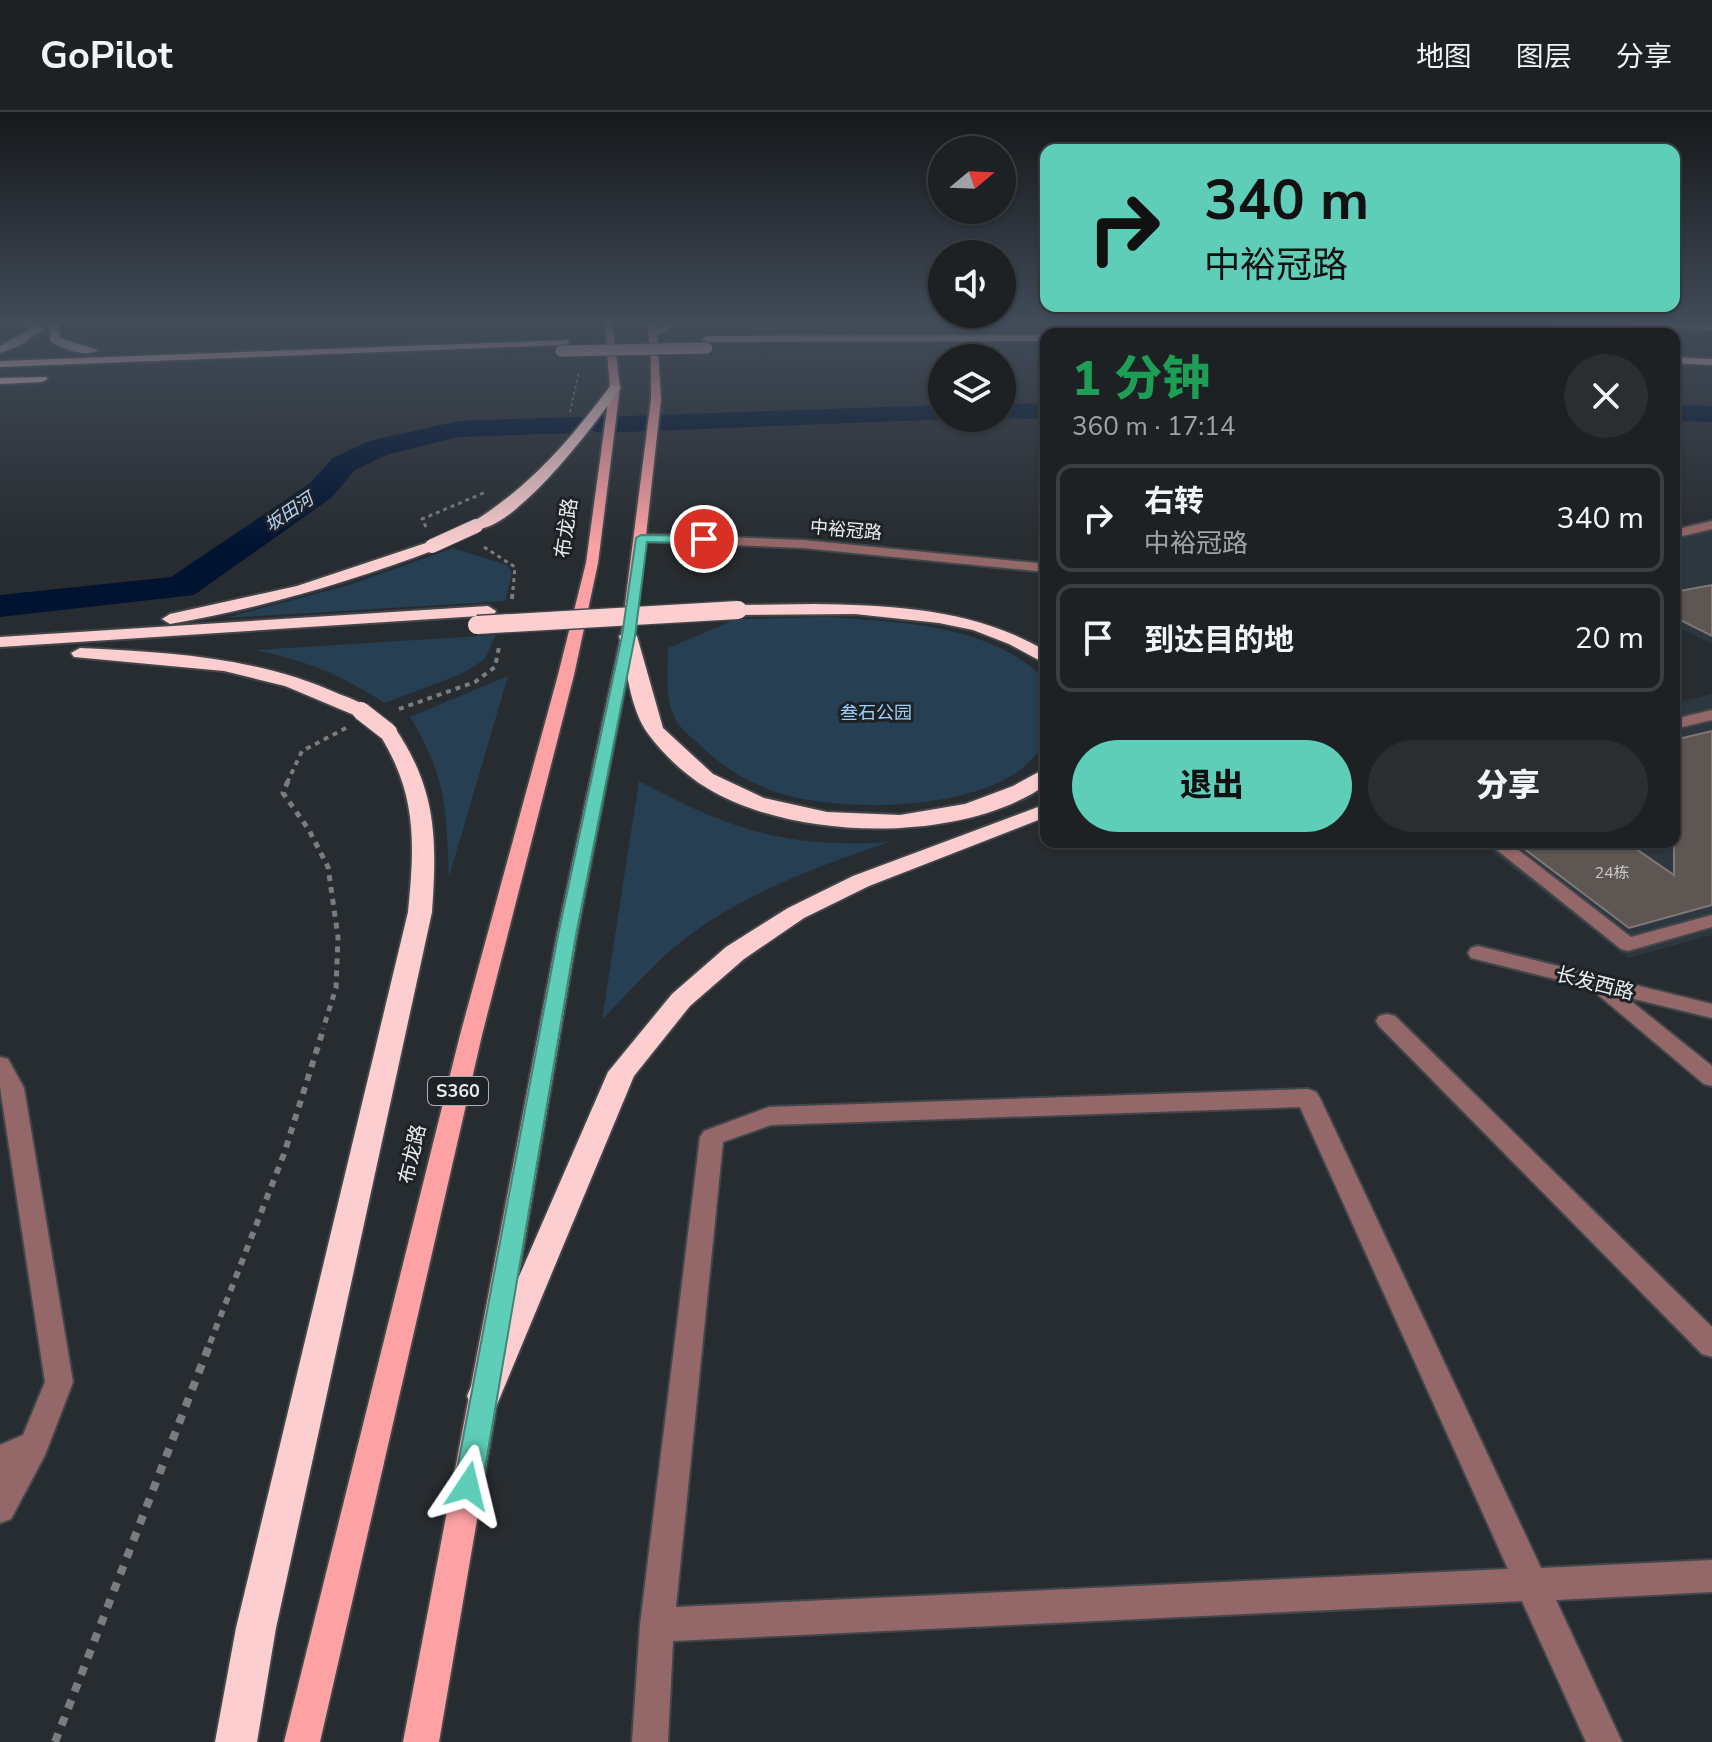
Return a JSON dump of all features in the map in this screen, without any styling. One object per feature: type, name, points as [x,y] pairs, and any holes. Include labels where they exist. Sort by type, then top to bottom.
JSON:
[{"type":"highway","points":[[21,641],[252,604],[321,586],[432,546],[507,509],[550,473],[609,395]]},
{"type":"highway","points":[[0,642],[890,598],[947,606],[1004,619],[1040,635]]},
{"type":"highway","points":[[740,604],[890,611],[950,620],[999,633],[1040,656]]},
{"type":"highway","points":[[0,657],[80,653],[482,618]]},
{"type":"highway","points":[[628,636],[653,727],[720,788],[761,805],[844,818],[939,818],[993,802],[1040,781]]},
{"type":"highway","points":[[80,653],[164,657],[238,667],[318,689],[360,717],[387,722],[407,758],[419,793],[426,844],[420,912],[256,1628],[236,1742]]},
{"type":"highway","points":[[484,1396],[622,1072],[681,1000],[735,953],[796,913],[861,881],[1040,812]]},
{"type":"main road","name":"布龙路","points":[[302,1742],[471,1035],[592,563],[615,395]]},
{"type":"main road","points":[[421,1742],[567,935],[628,636],[655,395]]},
{"type":"street","points":[[1680,533],[1712,525]]},
{"type":"street","name":"中裕冠路","points":[[641,538],[803,544],[1040,567]]},
{"type":"street","points":[[1680,723],[1712,715]]},
{"type":"street","points":[[1504,848],[1628,944],[1712,921]]},
{"type":"street","name":"长发西路","points":[[1478,953],[1712,1011]]},
{"type":"street","points":[[1597,984],[1712,1078]]},
{"type":"street","points":[[1387,1021],[1712,1345]]},
{"type":"street","points":[[0,1508],[34,1445],[59,1382],[4,1082]]},
{"type":"street","points":[[650,1742],[657,1625],[712,1137],[769,1116],[1308,1098],[1604,1742]]},
{"type":"street","points":[[0,1460],[34,1445]]},
{"type":"street","points":[[657,1625],[1712,1576]]},
{"type":"path","points":[[427,528],[422,519],[492,489]]},
{"type":"path","points":[[469,542],[501,555],[515,567],[516,582],[509,610]]},
{"type":"path","points":[[387,722],[475,682],[495,667],[501,638]]},
{"type":"path","points":[[55,1742],[284,1154],[336,988],[338,937],[328,867],[309,830],[283,793],[302,751],[360,717]]},
{"type":"shaded area","points":[[1712,530],[1712,644],[1680,628],[1680,536]]},
{"type":"shaded area","points":[[1712,694],[1712,935],[1628,958],[1487,848],[1680,848],[1680,702]]},
{"type":"green space","points":[[453,548],[507,565],[512,573],[505,601],[225,618],[349,585]]},
{"type":"green space","name":"叁石公园","points":[[827,617],[914,624],[943,629],[999,647],[1024,661],[1040,675],[1040,750],[1020,770],[992,786],[931,801],[863,805],[830,803],[763,787],[717,760],[687,734],[672,712],[668,694],[668,648],[737,619]]},
{"type":"green space","points":[[496,635],[484,660],[461,674],[385,703],[323,670],[255,650]]},
{"type":"green space","points":[[508,676],[449,877],[445,812],[438,776],[410,717]]},
{"type":"green space","points":[[639,781],[701,812],[759,832],[819,842],[889,842],[799,875],[713,919],[662,958],[602,1020]]},
{"type":"building","points":[[1712,585],[1712,636],[1680,620],[1680,591]]},
{"type":"building","points":[[1712,731],[1712,905],[1629,928],[1523,848],[1635,848],[1674,875],[1674,848],[1680,848],[1680,739]]},
{"type":"waterway","name":"坂田河","points":[[1016,412],[1040,411]]},
{"type":"waterway","name":"坂田河","points":[[600,425],[928,413]]},
{"type":"waterway","name":"坂田河","points":[[1680,413],[1712,414]]},
{"type":"waterway","name":"坂田河","points":[[0,606],[181,587],[320,491],[344,464],[379,447],[459,429],[579,425]]},
{"type":"route","points":[[468,1486],[567,935],[628,636],[641,538],[704,539]]}]
